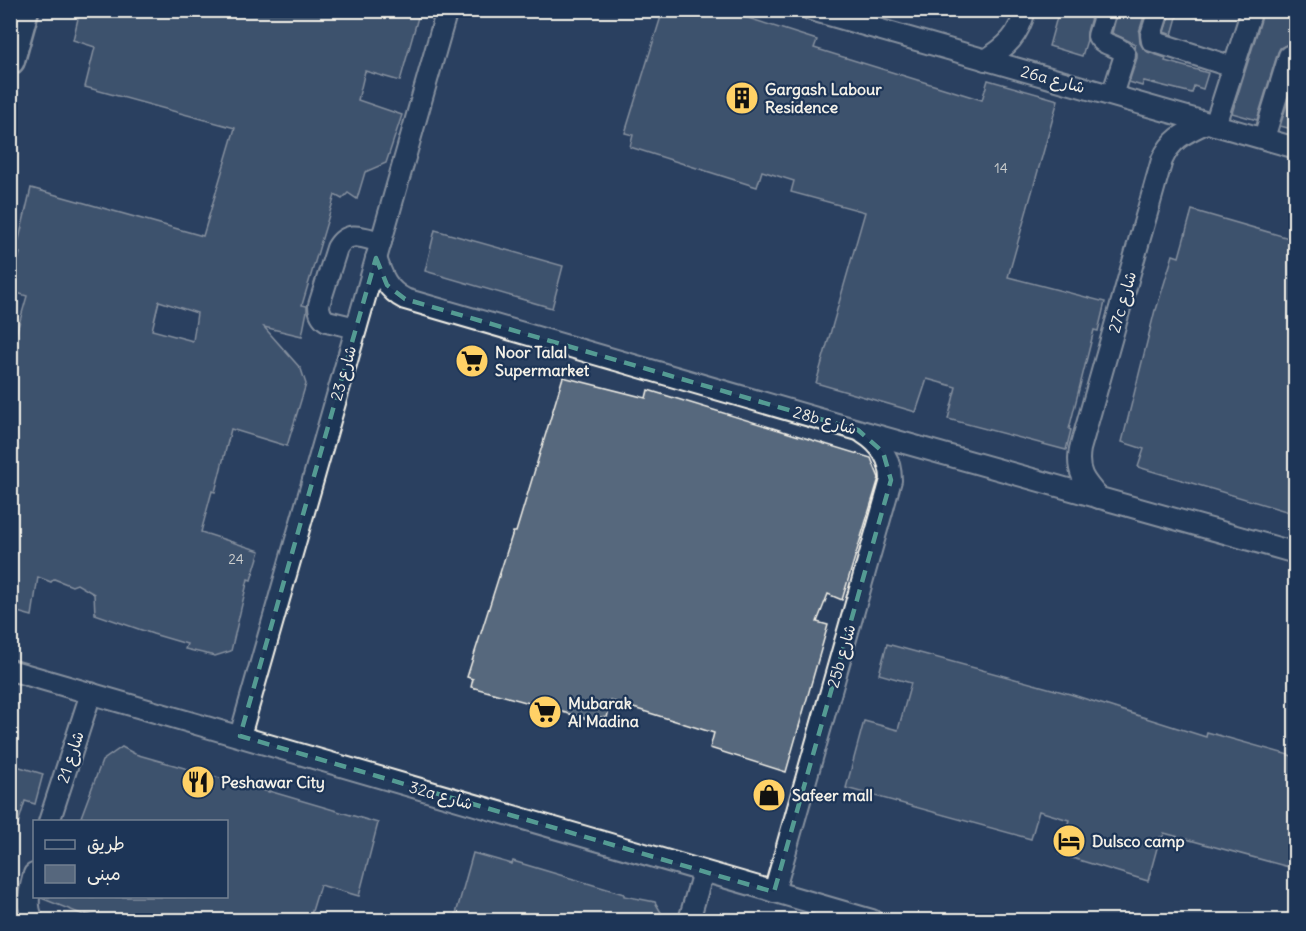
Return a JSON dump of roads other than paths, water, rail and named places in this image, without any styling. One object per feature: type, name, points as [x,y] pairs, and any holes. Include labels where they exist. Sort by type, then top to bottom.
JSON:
[{"type":"street","points":[[10,60],[24,10]]},
{"type":"street","name":"شارع 23","points":[[240,736],[447,10]]},
{"type":"street","name":"26a شارع","points":[[811,10],[1296,148]]},
{"type":"street","points":[[985,60],[1005,47],[1013,38],[1022,23],[1025,10]]},
{"type":"street","points":[[1106,10],[1098,39],[1120,49],[1125,55],[1112,95]]},
{"type":"street","points":[[1159,10],[1151,35],[1154,43],[1233,67]]},
{"type":"street","points":[[1211,124],[1250,16]]},
{"type":"street","points":[[1264,138],[1288,57]]},
{"type":"street","name":"27c شارع","points":[[1099,498],[1084,482],[1080,473],[1079,456],[1161,160],[1176,139],[1211,124]]},
{"type":"street","points":[[356,328],[327,321],[319,310],[319,305],[340,242],[353,236],[378,250]]},
{"type":"street","name":"28b شارع","points":[[378,250],[387,285],[405,299],[1296,553]]},
{"type":"street","name":"25b شارع","points":[[774,892],[891,480],[889,462],[884,452],[858,430]]},
{"type":"street","name":"32a شارع","points":[[10,670],[872,921]]},
{"type":"street","name":"شارع 21","points":[[50,820],[91,693]]},
{"type":"street","points":[[689,921],[703,872]]},
{"type":"street","points":[[33,878],[28,899],[28,908],[33,921]]},
{"type":"place","name":"Gargash Labour Residence","points":[[742,98]]},
{"type":"place","name":"Noor Talal Supermarket","points":[[472,361]]},
{"type":"place","name":"Mubarak Al Madina","points":[[545,712]]},
{"type":"place","name":"Peshawar City","points":[[198,782]]},
{"type":"place","name":"Safeer mall","points":[[769,795]]},
{"type":"place","name":"Dulsco camp","points":[[1069,841]]}]
